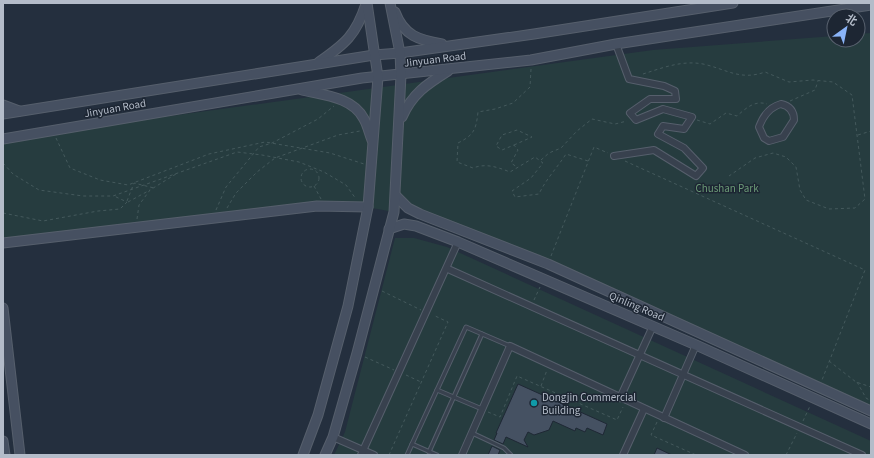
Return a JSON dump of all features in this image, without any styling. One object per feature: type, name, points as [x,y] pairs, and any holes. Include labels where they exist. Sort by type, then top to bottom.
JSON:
[{"type":"main road","points":[[303,455],[318,415],[348,306],[371,166],[378,77],[367,3]]},
{"type":"main road","points":[[316,64],[344,44],[354,33],[360,23],[367,3]]},
{"type":"main road","points":[[391,3],[396,15],[406,31],[421,40],[449,46]]},
{"type":"main road","points":[[325,455],[333,437],[358,353],[396,196],[401,75],[400,53],[391,3]]},
{"type":"main road","name":"Jinyuan Road","points":[[3,114],[374,55],[449,46],[733,3]]},
{"type":"main road","name":"Jinyuan Road","points":[[3,139],[296,89],[378,77],[531,60],[616,44],[871,6]]},
{"type":"main road","points":[[399,122],[407,105],[414,95],[424,86],[452,69]]},
{"type":"main road","points":[[296,89],[336,97],[355,108],[364,119],[373,143]]},
{"type":"main road","points":[[3,105],[21,111]]},
{"type":"main road","points":[[3,146],[23,135]]},
{"type":"main road","name":"Qinling Road","points":[[396,196],[408,208],[420,214],[548,264],[871,411]]},
{"type":"main road","points":[[3,242],[317,206],[364,207]]},
{"type":"main road","name":"Qinling Road","points":[[389,229],[404,224],[416,226],[458,242],[653,326],[871,424]]},
{"type":"main road","points":[[3,308],[20,455]]},
{"type":"main road","points":[[3,441],[5,455]]},
{"type":"street","points":[[614,156],[654,150],[696,176],[703,168],[684,148],[658,134],[663,126],[684,129],[692,117],[663,109],[636,120],[630,113],[650,99],[676,99],[675,91],[664,86],[629,79],[616,44]]},
{"type":"street","points":[[781,104],[791,109],[794,120],[783,137],[769,141],[764,138],[760,127],[763,119],[774,106],[781,104]]},
{"type":"street","points":[[362,453],[448,268],[458,242]]},
{"type":"street","points":[[448,268],[683,376],[862,455]]},
{"type":"street","points":[[623,399],[639,355],[653,326]]},
{"type":"street","points":[[662,417],[683,376],[696,345]]},
{"type":"street","points":[[462,455],[510,346],[745,455]]},
{"type":"street","points":[[623,455],[644,409]]},
{"type":"street","points":[[333,437],[362,453],[374,455]]},
{"type":"lane","points":[[407,455],[466,327],[510,346]]},
{"type":"lane","points":[[429,452],[482,334]]},
{"type":"lane","points":[[437,390],[482,409]]},
{"type":"lane","points":[[472,433],[504,448],[511,455]]},
{"type":"lane","points":[[412,444],[437,455]]},
{"type":"path","points":[[531,60],[530,87],[514,103],[495,109],[478,112],[476,127],[470,137],[458,143],[457,162],[473,168],[482,165],[496,167],[510,172],[535,157],[543,162],[531,178],[512,191],[515,197],[539,194],[545,180],[553,174],[566,154],[588,161]]},
{"type":"path","points":[[781,104],[815,90],[819,81]]},
{"type":"path","points":[[692,117],[710,124],[726,113],[737,116],[747,107],[761,102],[774,106]]},
{"type":"path","points":[[212,218],[226,187],[259,147],[272,143],[318,119],[334,106]]},
{"type":"path","points":[[540,161],[549,153],[561,148],[592,118],[615,124],[636,120]]},
{"type":"path","points":[[52,130],[70,168],[100,180],[128,185],[209,154],[265,142],[330,153],[371,166]]},
{"type":"path","points":[[222,217],[236,193],[257,172],[275,158],[338,135],[362,130]]},
{"type":"path","points":[[518,130],[532,137],[514,145],[502,150],[496,146],[502,135],[518,130]]},
{"type":"path","points":[[857,136],[871,132]]},
{"type":"path","points":[[514,145],[518,150],[511,163],[518,168]]},
{"type":"path","points":[[548,264],[594,147],[865,270],[819,387]]},
{"type":"path","points":[[3,163],[13,174],[39,190],[83,196],[113,196],[237,152],[299,162],[324,172],[346,185],[364,207]]},
{"type":"path","points":[[306,169],[312,169],[318,176],[318,182],[314,186],[305,186],[301,181],[302,173],[306,169]]},
{"type":"path","points":[[3,213],[43,221],[98,211],[120,209],[127,202],[178,173]]},
{"type":"path","points":[[134,183],[154,188]]},
{"type":"path","points":[[127,202],[134,183]]},
{"type":"path","points":[[314,186],[319,196]]},
{"type":"path","points":[[137,227],[139,205],[150,190]]},
{"type":"path","points":[[113,196],[127,202]]},
{"type":"path","points":[[531,306],[544,279]]},
{"type":"path","points":[[374,287],[448,322],[389,455]]},
{"type":"path","points":[[358,353],[421,382]]},
{"type":"path","points":[[829,361],[856,382],[871,387]]},
{"type":"path","points":[[540,386],[550,365]]},
{"type":"path","points":[[482,409],[500,417],[517,376],[617,420],[623,399]]},
{"type":"path","points":[[856,382],[866,398],[871,401]]},
{"type":"path","points":[[786,455],[813,398]]},
{"type":"path","points":[[662,417],[651,435],[696,455]]},
{"type":"green space","name":"Chushan Park","points":[[866,33],[871,33],[871,411],[548,264],[420,214],[396,197],[394,212],[361,206],[3,243],[3,139],[653,50],[826,37],[826,48],[866,48]]},
{"type":"green space","points":[[395,238],[414,238],[447,247],[871,441],[871,455],[334,455],[345,432]]},
{"type":"building","name":"Dongjin Commercial Building","points":[[518,384],[607,424],[603,435],[587,428],[585,432],[576,428],[575,431],[553,421],[549,430],[534,435],[528,432],[524,440],[528,447],[506,437],[503,444],[494,440]]},
{"type":"building","points":[[492,446],[500,450],[498,455],[488,455]]},
{"type":"building","points":[[657,448],[672,455],[654,455]]},
{"type":"place","name":"Dongjin Commercial Building","points":[[534,403]]}]
